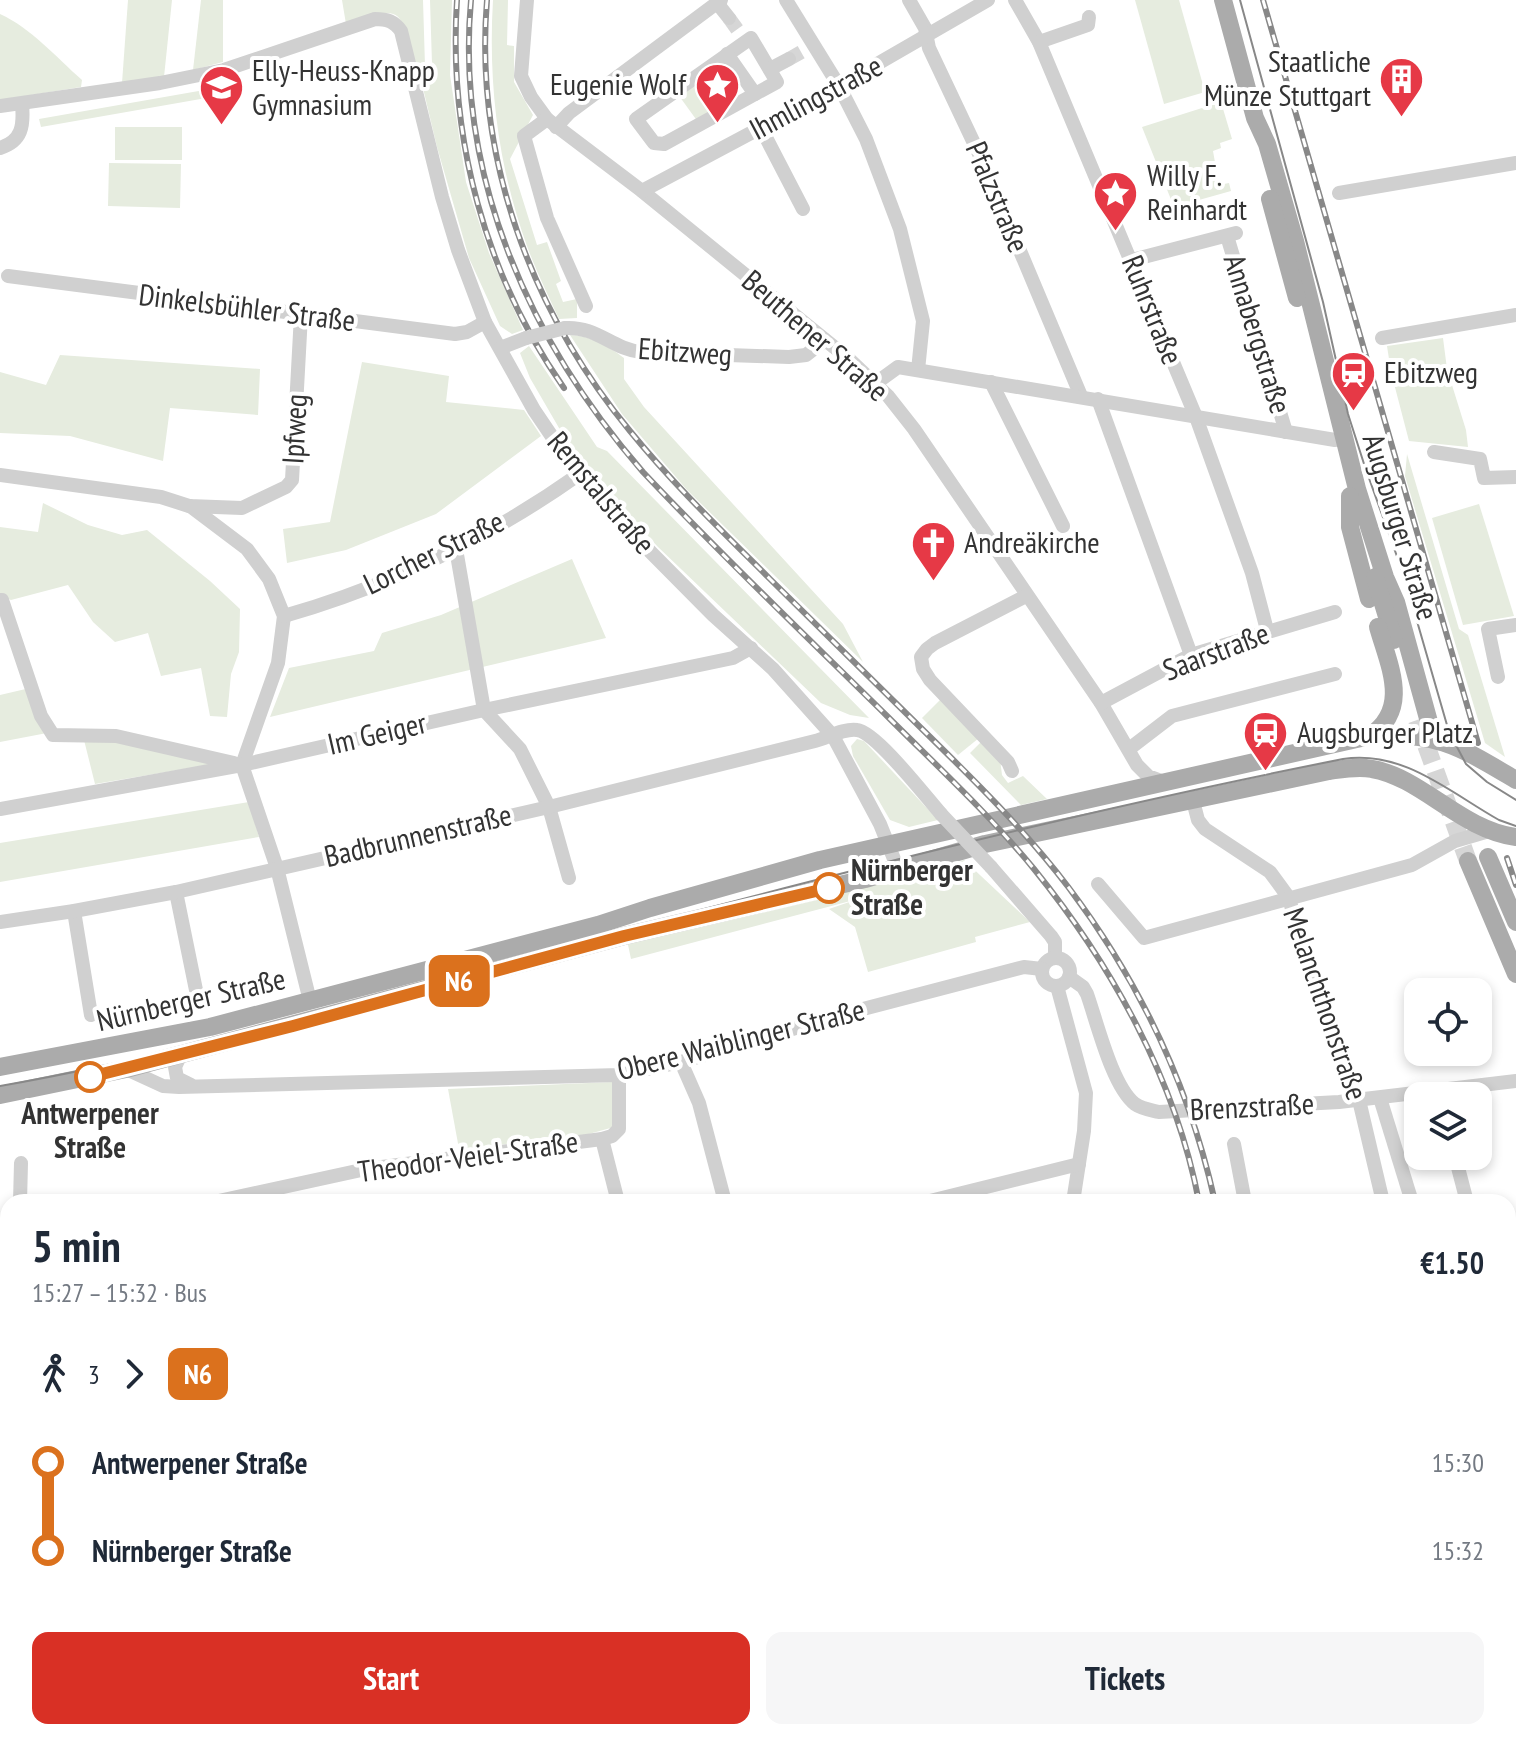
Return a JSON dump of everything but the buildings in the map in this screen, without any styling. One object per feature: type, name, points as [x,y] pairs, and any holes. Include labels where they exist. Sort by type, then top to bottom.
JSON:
[{"type":"main road","name":"Augsburger Straße","points":[[1223,0],[1255,118],[1267,144],[1295,241],[1331,391],[1385,577],[1396,602],[1423,721],[1350,496],[1256,146],[1255,118]]},
{"type":"main road","points":[[1350,496],[1353,539],[1394,684],[1394,705],[1389,717],[1381,729],[1370,736]]},
{"type":"main road","points":[[1365,509],[1389,549],[1447,741]]},
{"type":"main road","points":[[1370,736],[1408,735],[1447,741],[1516,780]]},
{"type":"main road","name":"Nürnberger Straße","points":[[0,1067],[180,1034],[598,925],[820,860],[1370,736]]},
{"type":"main road","name":"Nürnberger Straße","points":[[0,1095],[180,1056],[624,936],[827,889],[1034,833],[1329,771],[1371,768],[1389,773],[1489,831]]},
{"type":"main road","points":[[1489,831],[1515,838]]},
{"type":"main road","points":[[1478,859],[1516,922]]},
{"type":"main road","points":[[1478,859],[1516,953]]},
{"type":"main road","points":[[1478,859],[1516,974]]},
{"type":"street","name":"Beuthener Straße","points":[[527,0],[521,76],[531,97],[551,123],[642,191],[876,383],[914,429],[1101,703],[1137,765]]},
{"type":"street","points":[[786,0],[809,48],[839,86],[866,139],[900,229],[923,321],[918,370]]},
{"type":"street","name":"Pfalzstraße","points":[[909,0],[925,28],[926,38],[981,158],[1081,396]]},
{"type":"street","name":"Ihmlingstraße","points":[[642,191],[926,38],[988,0]]},
{"type":"street","name":"Ruhrstraße","points":[[1015,0],[1039,42],[1196,417],[1252,573],[1267,630]]},
{"type":"street","points":[[586,306],[547,218],[524,136],[569,113],[719,1],[729,18]]},
{"type":"street","points":[[1039,42],[1088,25],[1089,17]]},
{"type":"street","name":"Remstalstraße","points":[[22,104],[224,70],[375,19],[392,21],[401,31],[458,250],[485,322],[534,410],[578,475],[642,546],[751,648],[804,701],[833,736],[889,845],[898,869]]},
{"type":"street","points":[[742,36],[751,38],[777,82],[664,144],[654,143],[636,119],[727,54],[742,36]]},
{"type":"street","points":[[727,54],[755,94]]},
{"type":"street","points":[[770,69],[789,59]]},
{"type":"street","points":[[0,106],[22,104],[20,134],[12,144],[0,148]]},
{"type":"street","points":[[761,128],[803,209]]},
{"type":"street","points":[[1339,193],[1516,163]]},
{"type":"street","name":"Annabergstraße","points":[[1132,260],[1232,234],[1286,432]]},
{"type":"street","name":"Dinkelsbühler Straße","points":[[8,276],[455,334],[467,332],[485,322]]},
{"type":"street","name":"Ipfweg","points":[[189,506],[242,508],[286,487],[292,480],[301,315]]},
{"type":"street","points":[[1382,338],[1516,315]]},
{"type":"street","name":"Ebitzweg","points":[[500,348],[565,328],[585,328],[625,349],[641,352],[789,357],[806,355],[825,340]]},
{"type":"street","points":[[876,383],[898,367],[1335,440]]},
{"type":"street","points":[[991,382],[1063,526]]},
{"type":"street","points":[[1098,399],[1191,655]]},
{"type":"street","points":[[1434,452],[1480,459],[1484,478],[1516,477]]},
{"type":"street","points":[[0,475],[161,497],[189,506],[247,549],[269,579],[284,616],[278,663],[242,765],[277,868],[310,1001]]},
{"type":"street","name":"Lorcher Straße","points":[[284,616],[382,581],[456,549],[578,475]]},
{"type":"street","points":[[456,549],[484,710],[520,749],[549,807],[569,878]]},
{"type":"street","points":[[1012,771],[1008,762],[930,680],[923,669],[921,657],[935,643],[1026,596]]},
{"type":"street","points":[[1,600],[41,716],[53,735],[116,736],[242,765]]},
{"type":"street","name":"Saarstraße","points":[[1101,703],[1191,655],[1335,612]]},
{"type":"street","points":[[1498,677],[1488,629],[1516,625]]},
{"type":"street","name":"Im Geiger","points":[[0,809],[242,765],[733,658],[751,648]]},
{"type":"street","points":[[1129,749],[1172,716],[1335,674]]},
{"type":"street","points":[[833,736],[849,730],[865,732],[1051,936],[1055,942],[1055,957]]},
{"type":"street","name":"Badbrunnenstraße","points":[[0,922],[176,892],[549,807],[833,736]]},
{"type":"street","points":[[1137,765],[1148,776],[1164,782]]},
{"type":"street","points":[[1126,791],[1133,783],[1137,765]]},
{"type":"street","name":"Melanchthonstraße","points":[[1193,801],[1198,820],[1205,829],[1270,872],[1289,898],[1303,950],[1359,1100],[1381,1194]]},
{"type":"street","points":[[1098,884],[1144,938],[1412,865],[1447,845],[1489,831]]},
{"type":"street","points":[[176,892],[197,995]]},
{"type":"street","points":[[74,911],[91,1015]]},
{"type":"street","points":[[1063,982],[1044,980],[1042,969],[1045,962],[1055,957],[1068,965],[1063,982],[1086,1093],[1074,1194]]},
{"type":"street","name":"Obere Waiblinger Straße","points":[[126,1069],[163,1086],[619,1075],[681,1062],[840,1015],[1024,967],[1042,969]]},
{"type":"street","name":"Brenzstraße","points":[[1063,982],[1083,987],[1121,1085],[1136,1104],[1149,1110],[1198,1110],[1404,1096]]},
{"type":"street","points":[[180,1056],[175,1067],[177,1078],[195,1086]]},
{"type":"street","points":[[681,1062],[699,1103],[723,1194]]},
{"type":"street","name":"Theodor-Veiel-Straße","points":[[251,1194],[366,1169],[612,1136],[619,1129],[619,1075]]},
{"type":"street","name":"Brenzstraße","points":[[1492,1085],[1516,1081]]},
{"type":"street","name":"Melanchthonstraße","points":[[1380,1098],[1410,1194]]},
{"type":"street","points":[[602,1139],[616,1194]]},
{"type":"street","points":[[1234,1144],[1243,1194]]},
{"type":"street","points":[[20,1194],[21,1163]]},
{"type":"street","points":[[958,1194],[1079,1164]]},
{"type":"street","points":[[1459,1170],[1465,1194]]},
{"type":"shaded area","points":[[128,0],[172,0],[164,77],[122,83]]},
{"type":"shaded area","points":[[201,0],[223,0],[223,62],[193,70]]},
{"type":"shaded area","points":[[342,0],[423,0],[425,66],[421,70],[415,69],[398,17],[392,13],[382,13],[346,24]]},
{"type":"shaded area","points":[[430,0],[452,0],[450,75],[466,182],[489,253],[523,330],[512,334],[500,326],[469,258],[437,147],[422,84],[432,64]]},
{"type":"shaded area","points":[[493,0],[508,0],[507,45],[514,46],[514,82],[533,115],[510,159],[537,245],[547,242],[561,281],[556,284],[563,302],[577,299],[577,318],[559,319],[531,255],[509,186],[494,94]]},
{"type":"shaded area","points":[[1135,0],[1179,0],[1205,92],[1164,104]]},
{"type":"shaded area","points":[[0,14],[43,44],[82,80],[81,87],[0,100]]},
{"type":"shaded area","points":[[705,74],[713,84],[723,76],[739,97],[698,122],[677,93]]},
{"type":"shaded area","points":[[210,89],[212,97],[41,127],[39,119]]},
{"type":"shaded area","points":[[1221,102],[1232,139],[1220,143],[1221,148],[1213,151],[1219,185],[1229,183],[1231,191],[1174,207],[1142,127]]},
{"type":"shaded area","points":[[115,127],[182,127],[182,160],[115,160]]},
{"type":"shaded area","points":[[109,163],[181,164],[180,208],[108,206]]},
{"type":"shaded area","points":[[570,335],[599,342],[624,358],[624,379],[644,407],[843,624],[863,662],[687,490],[622,414]]},
{"type":"shaded area","points":[[1443,338],[1447,369],[1466,430],[1468,447],[1409,441],[1391,372],[1387,346]]},
{"type":"shaded area","points":[[529,346],[597,447],[607,451],[869,718],[850,715],[821,703],[658,547],[577,459],[530,378],[520,353]]},
{"type":"shaded area","points":[[60,355],[260,369],[258,415],[170,408],[163,461],[70,436],[0,433],[0,372],[46,385]]},
{"type":"shaded area","points":[[362,362],[449,376],[446,402],[524,410],[541,436],[436,514],[346,550],[287,563],[283,529],[330,522]]},
{"type":"shaded area","points":[[1407,454],[1459,629],[1468,635],[1505,757],[1485,743],[1405,476]]},
{"type":"shaded area","points":[[43,503],[88,525],[122,535],[147,530],[240,609],[239,652],[231,674],[227,717],[210,716],[201,668],[161,676],[148,633],[115,642],[93,622],[68,585],[11,600],[0,596],[0,527],[38,532]]},
{"type":"shaded area","points":[[1479,504],[1514,616],[1463,625],[1432,518]]},
{"type":"shaded area","points":[[572,559],[606,638],[270,717],[289,668],[374,651],[382,633],[441,615]]},
{"type":"shaded area","points":[[30,688],[47,733],[0,742],[0,695]]},
{"type":"shaded area","points":[[941,699],[979,738],[958,755],[922,718]]},
{"type":"shaded area","points":[[857,739],[864,741],[938,820],[909,827],[890,820],[853,756],[851,746]]},
{"type":"shaded area","points":[[84,740],[118,741],[220,763],[95,784]]},
{"type":"shaded area","points":[[982,741],[1000,759],[1002,775],[1008,783],[1023,776],[1047,799],[1021,805],[970,753]]},
{"type":"shaded area","points":[[249,802],[259,837],[0,882],[0,843]]},
{"type":"shaded area","points":[[964,860],[1030,922],[975,937],[976,942],[868,972],[855,927],[829,909],[858,899],[631,959],[627,940],[821,898]]},
{"type":"shaded area","points":[[612,1082],[614,1127],[578,1137],[459,1149],[448,1089]]},
{"type":"tunnel","points":[[729,18],[739,32]]},
{"type":"tunnel","points":[[789,59],[803,51]]},
{"type":"tunnel","points":[[1417,720],[1468,861]]},
{"type":"tram line","points":[[1240,0],[1323,302],[1348,414],[1404,576],[1449,732],[1466,764],[1516,800]]},
{"type":"tram line","points":[[0,1086],[206,1042],[943,848],[1143,801],[1343,759],[1365,758],[1406,767],[1499,820],[1516,826]]},
{"type":"railway","points":[[457,0],[459,103],[466,153],[478,203],[493,252],[513,299],[536,345],[564,388]]},
{"type":"railway","points":[[471,0],[469,65],[475,130],[489,192],[509,253],[535,312],[566,368],[643,472],[944,772],[1034,869],[1089,944],[1137,1025],[1174,1112],[1197,1194]]},
{"type":"railway","points":[[487,0],[485,59],[490,117],[500,174],[516,229],[564,335],[595,384],[663,470],[978,785],[1069,888],[1118,960],[1159,1037],[1191,1118],[1213,1194]]},
{"type":"railway","points":[[1263,0],[1478,743]]},
{"type":"railway","points":[[1507,858],[1516,885]]},
{"type":"bus line","name":"N6","points":[[90,1077],[293,1026],[624,936],[829,888]]},
{"type":"place","name":"Staatliche Münze Stuttgart","points":[[1402,118]]},
{"type":"place","name":"Eugenie Wolf","points":[[717,124]]},
{"type":"place","name":"Elly-Heuss-Knapp Gymnasium","points":[[221,127]]},
{"type":"place","name":"Willy F. Reinhardt","points":[[1116,232]]},
{"type":"place","name":"Ebitzweg","points":[[1353,412]]},
{"type":"place","name":"Andreäkirche","points":[[933,582]]},
{"type":"place","name":"Augsburger Platz","points":[[1266,772]]},
{"type":"place","name":"Nürnberger Straße","points":[[829,888]]},
{"type":"place","name":"Antwerpener Straße","points":[[90,1077]]}]
